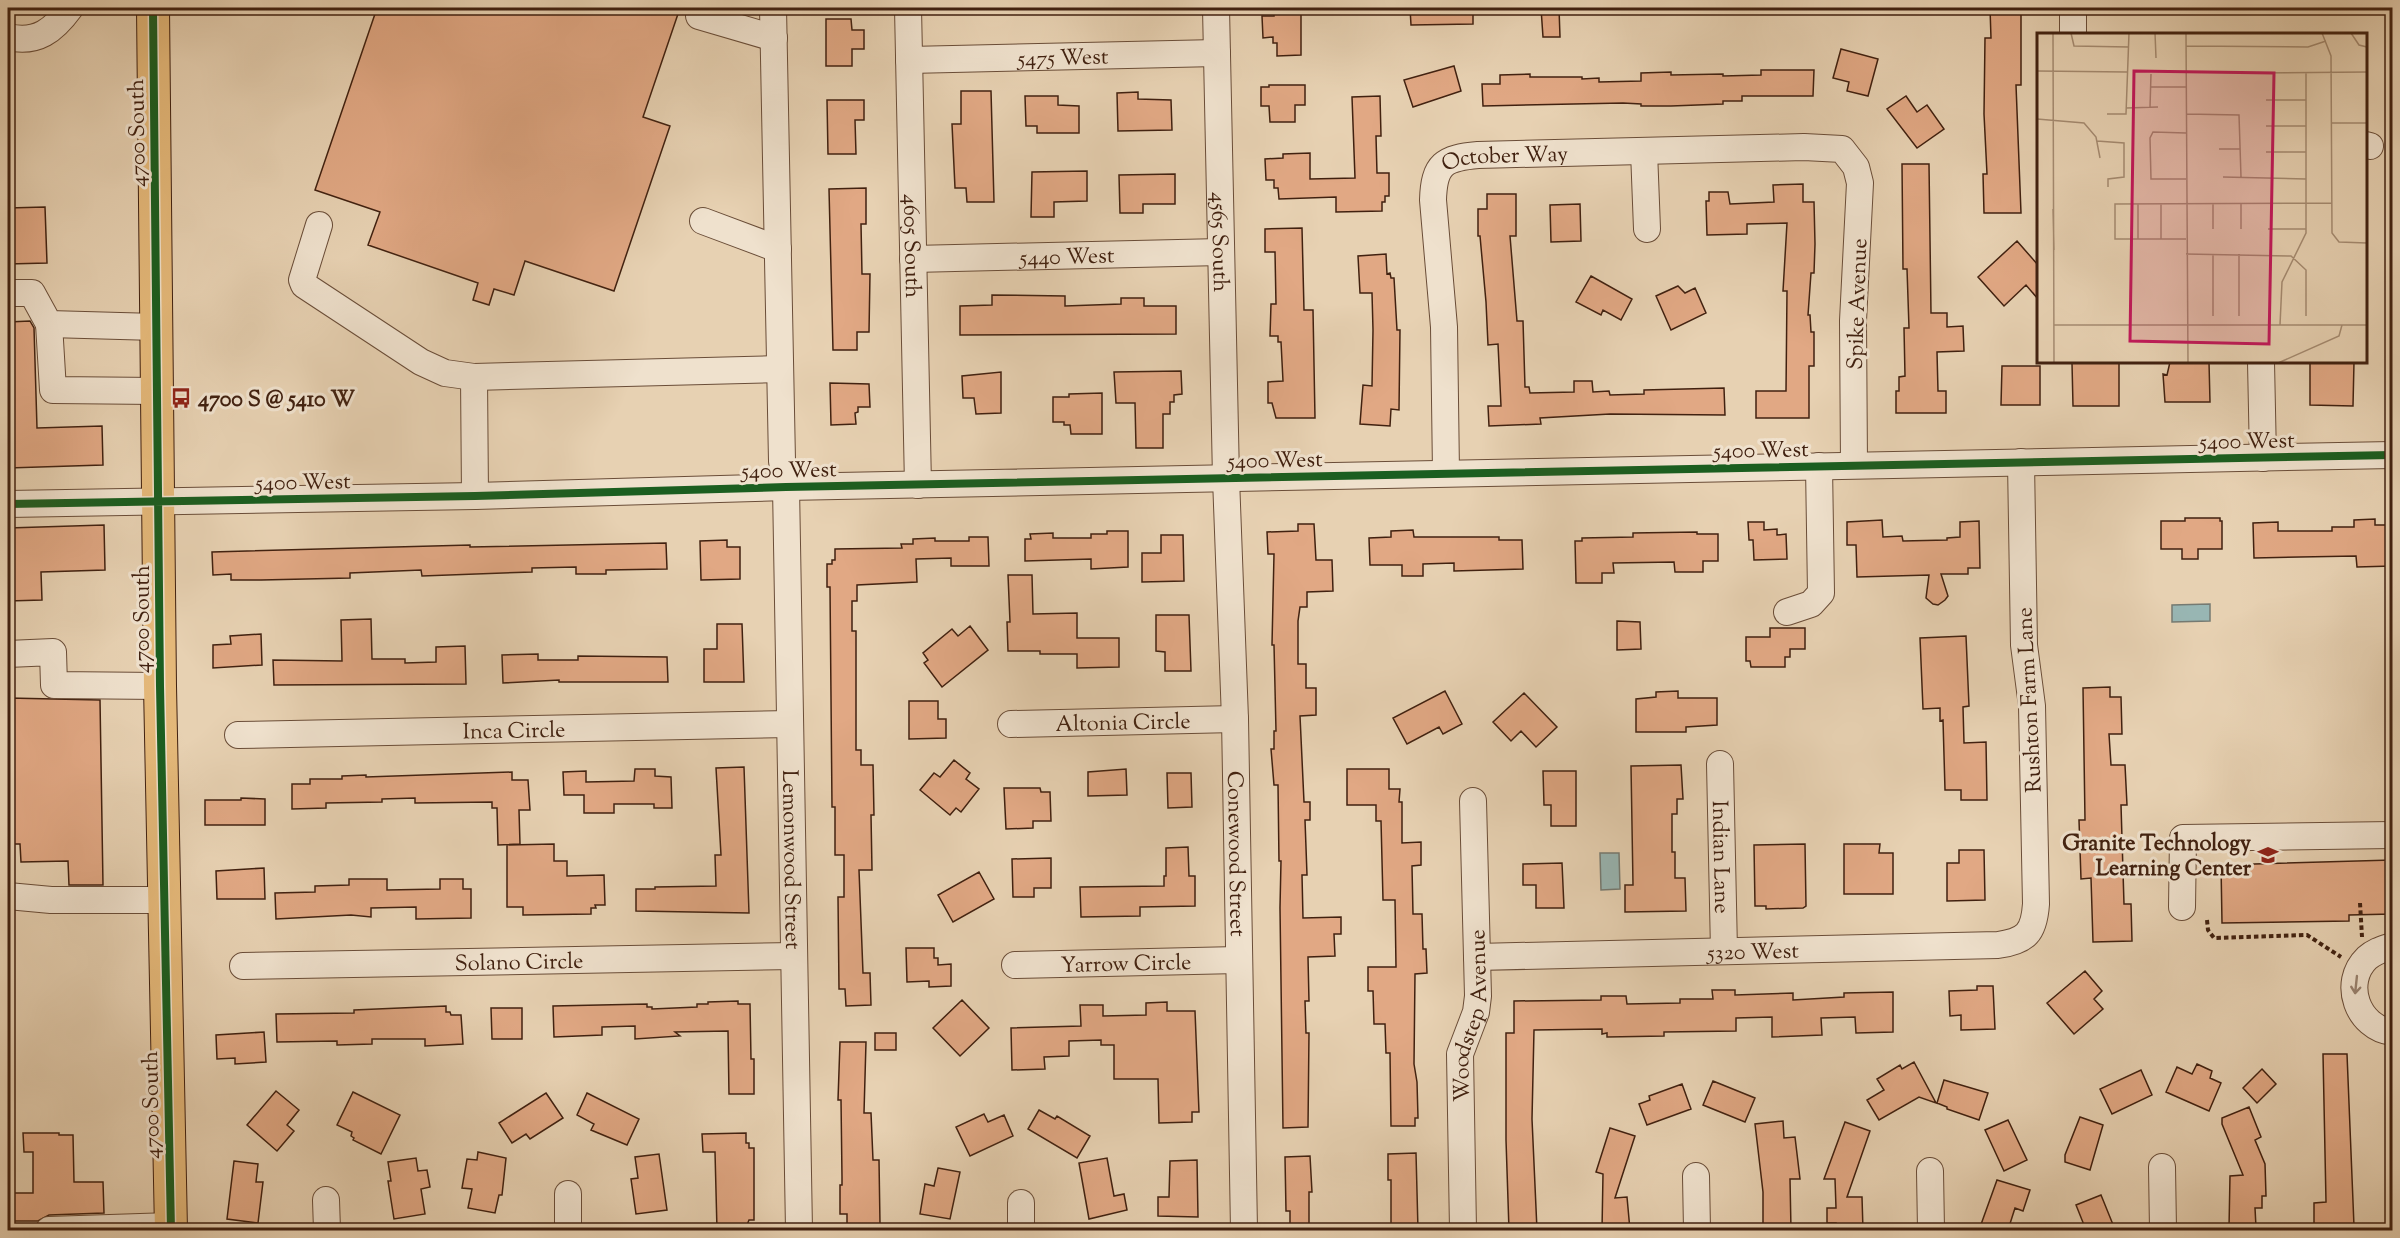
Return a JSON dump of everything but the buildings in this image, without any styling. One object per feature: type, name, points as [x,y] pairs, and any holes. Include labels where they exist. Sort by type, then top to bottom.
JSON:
[{"type":"main road","name":"4700 South","points":[[153,8],[160,686],[171,1228]]},
{"type":"street","points":[[8,37],[24,39],[40,36],[51,30],[70,8]]},
{"type":"street","name":"Lemonwood Street","points":[[773,8],[779,369],[782,461],[786,487],[799,1230]]},
{"type":"street","name":"4605 South","points":[[908,8],[918,485]]},
{"type":"street","name":"4565 South","points":[[1216,8],[1226,478]]},
{"type":"street","points":[[2073,8],[2073,33]]},
{"type":"street","points":[[699,16],[774,38]]},
{"type":"street","name":"5475 West","points":[[909,60],[1217,53]]},
{"type":"street","name":"October Way","points":[[1446,473],[1444,327],[1433,200],[1438,171],[1450,159],[1469,156],[1644,151],[1804,147],[1842,149]]},
{"type":"street","name":"Spike Avenue","points":[[1842,149],[1856,167],[1860,183],[1853,321],[1854,465]]},
{"type":"street","points":[[1644,151],[1647,229]]},
{"type":"street","points":[[703,221],[777,249]]},
{"type":"street","points":[[319,225],[303,280],[306,288],[421,362],[445,373],[474,377],[779,369]]},
{"type":"street","name":"5440 West","points":[[913,259],[1221,252]]},
{"type":"street","points":[[8,293],[32,293],[49,324],[53,390],[157,391]]},
{"type":"street","points":[[49,324],[156,327]]},
{"type":"street","points":[[2261,363],[2263,458]]},
{"type":"street","points":[[474,377],[475,496]]},
{"type":"street","name":"5400 West","points":[[8,504],[2392,455]]},
{"type":"street","name":"Rushton Farm Lane","points":[[2021,462],[2024,645],[2032,706],[2036,904],[2032,926],[2027,936]]},
{"type":"street","points":[[1787,612],[1811,604],[1821,593],[1819,466]]},
{"type":"street","name":"Conewood Street","points":[[1226,478],[1235,719],[1244,1230]]},
{"type":"street","points":[[8,654],[53,652],[54,685],[160,686]]},
{"type":"street","name":"Altonia Circle","points":[[1011,724],[1235,719]]},
{"type":"street","name":"Inca Circle","points":[[238,735],[790,724]]},
{"type":"street","name":"Indian Lane","points":[[1720,764],[1724,951]]},
{"type":"street","name":"Woodstep Avenue","points":[[1463,1230],[1460,1054],[1476,1012],[1478,996],[1473,801]]},
{"type":"street","points":[[2182,907],[2183,838],[2392,835]]},
{"type":"street","points":[[8,896],[51,900],[164,900]]},
{"type":"street","name":"5320 West","points":[[1477,957],[1998,945],[2018,941],[2027,936]]},
{"type":"street","points":[[2392,946],[2379,950],[2367,958],[2358,970],[2354,985],[2355,999],[2361,1013],[2371,1024],[2384,1031],[2392,1032]]},
{"type":"street","name":"Solano Circle","points":[[243,966],[794,956]]},
{"type":"street","name":"Yarrow Circle","points":[[1015,965],[1238,960]]},
{"type":"street","points":[[2162,1167],[2163,1230]]},
{"type":"street","points":[[1930,1171],[1931,1230]]},
{"type":"street","points":[[1696,1176],[1697,1230]]},
{"type":"street","points":[[568,1194],[568,1230]]},
{"type":"street","points":[[326,1200],[327,1230]]},
{"type":"street","points":[[1021,1203],[1021,1230]]},
{"type":"street","points":[[50,1230],[171,1228]]},
{"type":"path","points":[[2360,903],[2362,938]]},
{"type":"path","points":[[2206,920],[2208,930],[2214,938],[2307,935],[2343,958]]},
{"type":"water","points":[[2210,604],[2210,621],[2172,622],[2172,605]]},
{"type":"water","points":[[1600,853],[1619,853],[1620,889],[1601,890]]},
{"type":"cycle path","points":[[153,8],[160,686],[171,1230]]},
{"type":"cycle path","points":[[8,504],[2392,455]]},
{"type":"place","name":"4700 S @ 5410 W","points":[[181,398]]},
{"type":"place","name":"Granite Technology Learning Center","points":[[2268,855]]}]
